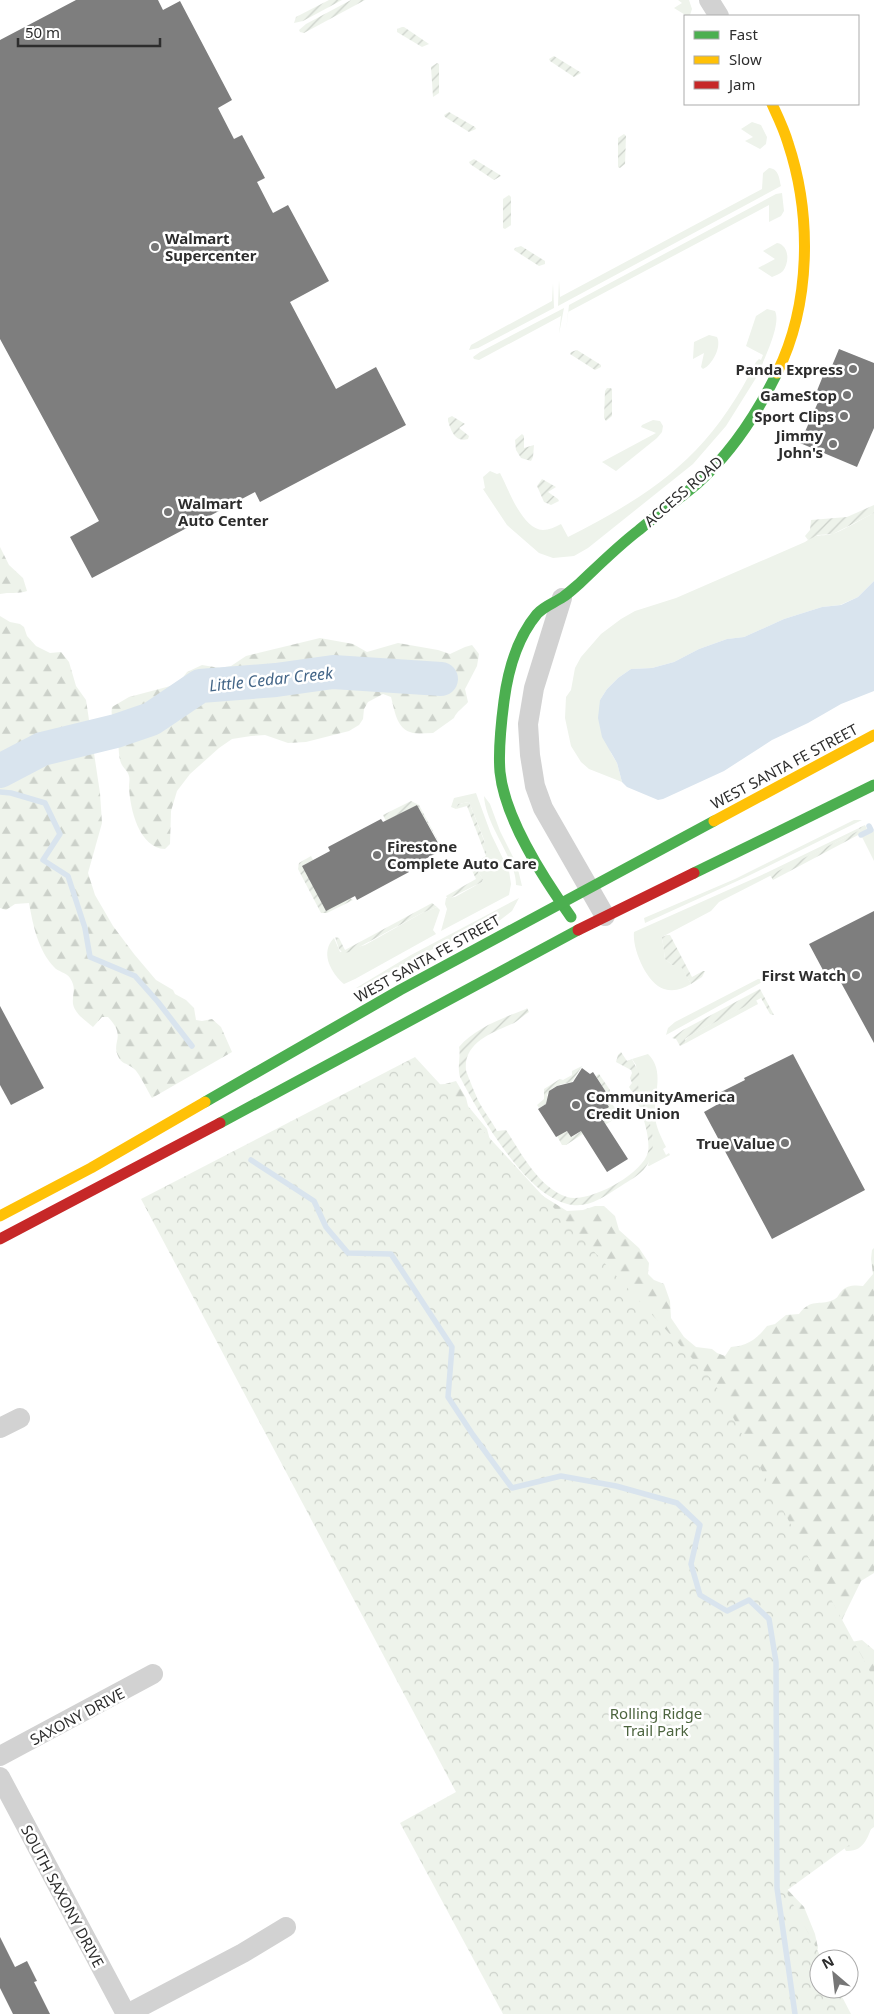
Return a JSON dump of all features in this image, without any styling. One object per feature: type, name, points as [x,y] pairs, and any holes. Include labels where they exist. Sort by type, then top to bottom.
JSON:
[{"type":"street","points":[[709,0],[718,15]]},
{"type":"street","name":"ACCESS ROAD","points":[[580,929],[560,903],[523,838],[500,776],[501,721],[507,678],[523,633],[539,612],[562,598],[624,542],[713,468],[731,449],[762,406],[783,362],[793,335],[800,301],[805,257],[804,228],[797,174],[791,152],[772,105]]},
{"type":"street","points":[[562,598],[534,688],[528,724],[530,755],[535,786],[544,808],[605,916]]},
{"type":"street","name":"WEST SANTA FE STREET","points":[[0,1216],[91,1168],[400,990],[589,887],[874,736]]},
{"type":"street","points":[[0,1239],[379,1039],[605,916],[874,785]]},
{"type":"street","points":[[0,1428],[20,1418]]},
{"type":"street","name":"SAXONY DRIVE","points":[[0,1756],[153,1674]]},
{"type":"street","name":"SOUTH SAXONY DRIVE","points":[[0,1777],[127,2014],[243,1953],[286,1927]]},
{"type":"green space","points":[[329,0],[342,0],[303,21],[294,23],[296,17]]},
{"type":"green space","points":[[351,0],[365,0],[304,33],[300,32],[299,30],[306,24]]},
{"type":"green space","points":[[678,0],[689,0],[692,9],[690,15],[685,15],[674,8],[682,3]]},
{"type":"green space","points":[[402,27],[429,44],[422,47],[397,32],[397,29]]},
{"type":"green space","points":[[554,56],[581,73],[574,77],[550,61],[549,59]]},
{"type":"green space","points":[[437,63],[439,64],[439,93],[433,97],[431,67]]},
{"type":"green space","points":[[449,112],[476,129],[469,132],[445,117],[444,115]]},
{"type":"green space","points":[[752,122],[761,125],[767,137],[766,144],[760,149],[745,141],[753,137],[741,129]]},
{"type":"green space","points":[[624,134],[626,136],[625,164],[620,168],[618,167],[618,138]]},
{"type":"green space","points":[[474,159],[501,176],[494,180],[470,164],[469,162]]},
{"type":"green space","points":[[769,168],[777,172],[781,186],[558,306],[559,280],[560,297],[762,189],[763,173]]},
{"type":"green space","points":[[782,193],[784,211],[781,216],[769,222],[769,205],[568,312],[569,305],[776,194]]},
{"type":"green space","points":[[509,195],[511,197],[511,225],[505,229],[503,228],[503,199]]},
{"type":"green space","points":[[777,243],[781,244],[786,250],[787,263],[783,271],[772,277],[758,268],[775,259],[763,251]]},
{"type":"green space","points":[[521,246],[545,261],[545,264],[539,266],[514,250]]},
{"type":"green space","points":[[553,283],[554,308],[478,348],[469,350],[471,345],[552,301]]},
{"type":"green space","points":[[564,308],[559,334],[561,316],[479,360],[474,359],[473,357],[480,352]]},
{"type":"green space","points":[[767,309],[775,311],[776,323],[773,338],[762,365],[760,367],[757,366],[754,371],[757,373],[756,378],[726,426],[693,464],[588,548],[574,556],[553,558],[539,553],[507,525],[483,489],[485,488],[483,477],[490,471],[497,474],[500,473],[517,508],[529,523],[535,528],[543,530],[561,524],[568,537],[628,504],[678,467],[700,446],[720,422],[756,362],[759,359],[761,360],[763,355],[746,346],[756,316]]},
{"type":"green space","points":[[709,335],[717,337],[718,346],[713,360],[703,369],[701,367],[704,353],[693,359],[694,342]]},
{"type":"green space","points":[[577,350],[601,365],[601,367],[595,370],[570,354]]},
{"type":"green space","points":[[607,388],[612,390],[612,416],[606,421],[604,418],[605,391]]},
{"type":"green space","points":[[452,416],[465,424],[459,428],[469,436],[468,439],[460,439],[454,435],[448,421],[448,418]]},
{"type":"green space","points":[[653,420],[660,421],[663,426],[662,432],[657,438],[616,471],[602,462],[656,433],[641,427]]},
{"type":"green space","points":[[522,434],[524,436],[524,448],[534,445],[531,461],[521,458],[516,450],[515,440]]},
{"type":"green space","points":[[542,479],[556,487],[548,492],[559,501],[551,505],[544,502],[537,486]]},
{"type":"green space","points":[[874,505],[874,513],[833,534],[818,535],[808,540],[805,536],[810,530],[811,520],[847,517]]},
{"type":"green space","points":[[874,513],[874,581],[858,597],[840,605],[822,607],[784,619],[744,637],[727,639],[699,649],[674,662],[652,668],[631,669],[607,689],[600,700],[611,753],[617,763],[622,782],[589,769],[581,762],[571,746],[565,718],[566,697],[571,690],[575,668],[581,657],[601,634],[635,611],[676,598],[814,537],[845,529]]},
{"type":"green space","points":[[0,547],[9,565],[23,578],[27,591],[0,594]]},
{"type":"green space","points":[[0,616],[24,627],[27,636],[36,646],[50,653],[61,652],[69,662],[76,686],[86,700],[100,793],[102,823],[88,873],[95,895],[113,926],[156,980],[173,990],[175,994],[186,1000],[194,1008],[196,1020],[212,1019],[221,1027],[232,1052],[152,1098],[135,1070],[119,1059],[116,1051],[117,1029],[108,1017],[102,1017],[93,1027],[76,1011],[73,1004],[74,988],[72,982],[68,976],[54,967],[44,953],[34,928],[29,903],[15,904],[6,910],[0,908]]},
{"type":"green space","points":[[320,638],[353,644],[367,652],[398,643],[450,654],[472,645],[479,654],[477,666],[465,689],[468,702],[454,718],[433,733],[413,733],[403,728],[397,719],[391,697],[383,694],[368,702],[364,709],[363,719],[359,725],[349,731],[306,742],[288,743],[265,735],[232,739],[190,774],[177,791],[171,811],[170,844],[165,849],[156,847],[149,842],[142,835],[131,806],[129,777],[120,760],[118,737],[112,719],[112,707],[129,697],[178,684],[187,672],[202,665],[220,668],[231,666],[246,656]]},
{"type":"green space","points":[[476,793],[491,834],[509,871],[511,884],[509,895],[441,931],[447,909],[445,904],[446,898],[455,897],[482,882],[483,879],[478,872],[480,868],[489,862],[483,844],[485,842],[469,802],[458,804],[456,809],[451,807],[454,798]]},
{"type":"green space","points":[[484,796],[490,804],[500,831],[517,865],[522,886],[516,885],[515,875],[490,819]]},
{"type":"green space","points":[[411,801],[419,805],[441,846],[417,805],[386,821],[383,815]]},
{"type":"green space","points":[[469,802],[490,861],[478,872],[483,879],[482,882],[448,899],[446,896],[476,879],[470,866],[486,856],[467,806],[456,809],[458,804]]},
{"type":"green space","points":[[854,820],[862,820],[746,877],[645,923],[644,918],[735,879]]},
{"type":"green space","points":[[865,825],[867,829],[860,834],[773,880],[770,875],[860,830],[859,828]]},
{"type":"green space","points":[[859,828],[860,830],[719,902],[711,911],[662,937],[665,959],[672,965],[680,964],[691,984],[678,990],[664,989],[658,986],[647,973],[635,947],[634,932],[766,873]]},
{"type":"green space","points":[[874,831],[874,861],[862,837]]},
{"type":"green space","points":[[311,856],[313,860],[303,866],[353,900],[327,913],[321,913],[298,869],[299,863]]},
{"type":"green space","points":[[519,898],[512,911],[499,921],[431,950],[362,987],[356,988],[411,955]]},
{"type":"green space","points":[[432,903],[437,907],[422,913],[350,952],[343,953],[339,949],[335,937],[339,938],[345,950]]},
{"type":"green space","points":[[437,907],[440,910],[433,930],[436,934],[344,984],[331,968],[327,956],[328,949],[334,938],[340,952],[365,945],[422,913]]},
{"type":"green space","points":[[670,935],[692,977],[705,971],[702,977],[691,984],[680,965],[672,965],[665,959],[662,937]]},
{"type":"green space","points":[[758,979],[766,980],[666,1035],[668,1028],[675,1022]]},
{"type":"green space","points":[[760,989],[774,1015],[770,1014],[761,998],[689,1036],[685,1039],[686,1043],[680,1046],[676,1039],[672,1038],[683,1030]]},
{"type":"green space","points":[[756,1000],[758,1004],[686,1043],[685,1040],[689,1036]]},
{"type":"green space","points":[[526,1009],[529,1012],[516,1022],[489,1034],[475,1045],[469,1052],[466,1060],[466,1070],[479,1102],[497,1131],[506,1130],[539,1178],[557,1192],[567,1197],[576,1198],[601,1192],[626,1178],[644,1161],[648,1152],[648,1136],[637,1101],[629,1087],[632,1083],[630,1078],[631,1070],[616,1062],[621,1052],[627,1061],[632,1059],[640,1074],[638,1085],[653,1138],[650,1159],[643,1170],[634,1178],[604,1197],[588,1204],[571,1205],[561,1202],[538,1188],[512,1160],[500,1143],[477,1108],[460,1077],[459,1047],[481,1029]]},
{"type":"green space","points":[[648,1054],[656,1068],[658,1082],[655,1106],[656,1123],[666,1147],[663,1149],[666,1155],[669,1153],[670,1155],[649,1166],[653,1139],[638,1085],[636,1065],[632,1059]]},
{"type":"green space","name":"Rolling Ridge Trail Park","points":[[415,1057],[714,1382],[874,1679],[874,1827],[786,1891],[817,1949],[809,1949],[809,1999],[843,1999],[851,2014],[503,2014],[400,1823],[456,1792],[141,1199]]},
{"type":"green space","points":[[582,1066],[572,1082],[552,1089],[547,1095],[549,1102],[539,1108],[537,1105],[544,1099],[544,1089],[560,1079],[563,1080],[572,1075],[572,1071]]},
{"type":"green space","points":[[599,1074],[610,1090],[609,1100],[619,1113],[613,1120],[585,1137],[583,1134],[566,1145],[562,1145],[557,1136],[567,1130],[572,1137],[600,1119],[598,1114],[609,1107],[601,1095],[606,1092],[596,1076]]},
{"type":"green space","points":[[456,1081],[466,1098],[468,1106],[487,1129],[491,1144],[530,1188],[567,1211],[604,1206],[615,1216],[619,1230],[639,1248],[649,1263],[648,1274],[654,1280],[664,1284],[670,1301],[671,1318],[684,1337],[696,1347],[712,1349],[725,1356],[731,1347],[751,1341],[767,1326],[775,1324],[786,1315],[799,1314],[811,1304],[833,1300],[848,1287],[863,1286],[873,1274],[871,1259],[874,1248],[874,1573],[861,1581],[839,1626],[851,1642],[862,1640],[874,1650],[874,1821],[868,1837],[858,1849],[846,1851],[841,1842],[785,1887],[804,1907],[815,1934],[818,1949],[809,1949],[809,1952],[431,1085]]},
{"type":"shaded area","points":[[874,581],[874,691],[841,704],[808,723],[772,740],[724,771],[663,799],[658,800],[627,787],[622,782],[617,763],[602,737],[598,718],[600,700],[607,689],[618,678],[631,669],[652,668],[674,662],[699,649],[727,639],[744,637],[784,619],[822,607],[841,605],[858,597]]},
{"type":"building","name":"Walmart Supercenter","points":[[76,0],[158,0],[163,10],[180,1],[232,100],[218,108],[234,139],[242,135],[265,178],[257,182],[273,213],[288,205],[329,281],[290,302],[336,389],[376,367],[406,425],[260,502],[255,492],[92,578],[70,537],[99,521],[0,339],[0,40]]},
{"type":"building","points":[[839,349],[874,363],[874,428],[857,467],[800,443],[819,400],[814,398],[825,371],[829,373]]},
{"type":"building","name":"Firestone Complete Auto Care","points":[[417,805],[442,850],[407,869],[409,872],[357,900],[355,896],[326,911],[302,866],[330,851],[328,847],[381,819],[383,822]]},
{"type":"building","name":"First Watch","points":[[874,911],[874,1043],[833,968],[824,972],[809,944]]},
{"type":"building","points":[[0,1006],[44,1088],[11,1105],[0,1085]]},
{"type":"building","name":"True Value","points":[[793,1054],[865,1190],[772,1239],[704,1112],[720,1103],[715,1095],[745,1080],[744,1078]]},
{"type":"building","name":"CommunityAmerica Credit Union","points":[[582,1068],[590,1074],[593,1072],[606,1092],[601,1095],[609,1107],[599,1114],[628,1159],[607,1172],[581,1131],[571,1137],[567,1131],[556,1137],[538,1109],[546,1104],[549,1091],[557,1086],[573,1082]]},
{"type":"building","points":[[0,1937],[15,1967],[27,1961],[37,1981],[34,1982],[50,2014],[13,2014],[0,1988]]},
{"type":"waterway","name":"Little Cedar Creek","points":[[0,771],[42,749],[116,731],[151,719],[200,686],[276,680],[333,672],[441,679]]},
{"type":"waterway","points":[[0,792],[11,793],[45,803],[60,834],[43,860],[68,876],[85,928],[90,957],[135,976],[192,1046]]},
{"type":"waterway","points":[[861,835],[871,830],[869,826]]},
{"type":"waterway","points":[[251,1160],[314,1201],[326,1227],[348,1253],[391,1254],[452,1347],[448,1397],[512,1488],[561,1476],[616,1486],[677,1503],[700,1525],[691,1564],[700,1595],[727,1611],[749,1600],[769,1619],[776,1662],[777,1888],[795,2014]]},
{"type":"traffic: fast","points":[[571,917],[527,848],[509,810],[503,790],[499,763],[500,736],[506,689],[514,655],[524,633],[540,611],[563,597],[624,542],[691,489],[710,471],[743,432],[777,373]]},
{"type":"traffic: fast","points":[[694,873],[874,785]]},
{"type":"traffic: fast","points":[[205,1102],[400,990],[714,821]]},
{"type":"traffic: fast","points":[[220,1123],[578,930]]},
{"type":"traffic: slow","points":[[772,105],[785,133],[796,171],[804,229],[802,289],[788,346],[777,373]]},
{"type":"traffic: slow","points":[[714,821],[874,735]]},
{"type":"traffic: slow","points":[[0,1216],[91,1168],[205,1102]]},
{"type":"traffic: jam","points":[[578,930],[694,873]]},
{"type":"traffic: jam","points":[[0,1239],[220,1123]]},
{"type":"place","name":"Walmart Supercenter","points":[[155,247]]},
{"type":"place","name":"Panda Express","points":[[853,369]]},
{"type":"place","name":"GameStop","points":[[847,395]]},
{"type":"place","name":"Sport Clips","points":[[844,416]]},
{"type":"place","name":"Jimmy John's","points":[[833,444]]},
{"type":"place","name":"Walmart Auto Center","points":[[168,512]]},
{"type":"place","name":"Firestone Complete Auto Care","points":[[377,855]]},
{"type":"place","name":"First Watch","points":[[856,975]]},
{"type":"place","name":"CommunityAmerica Credit Union","points":[[576,1105]]},
{"type":"place","name":"True Value","points":[[785,1143]]}]
